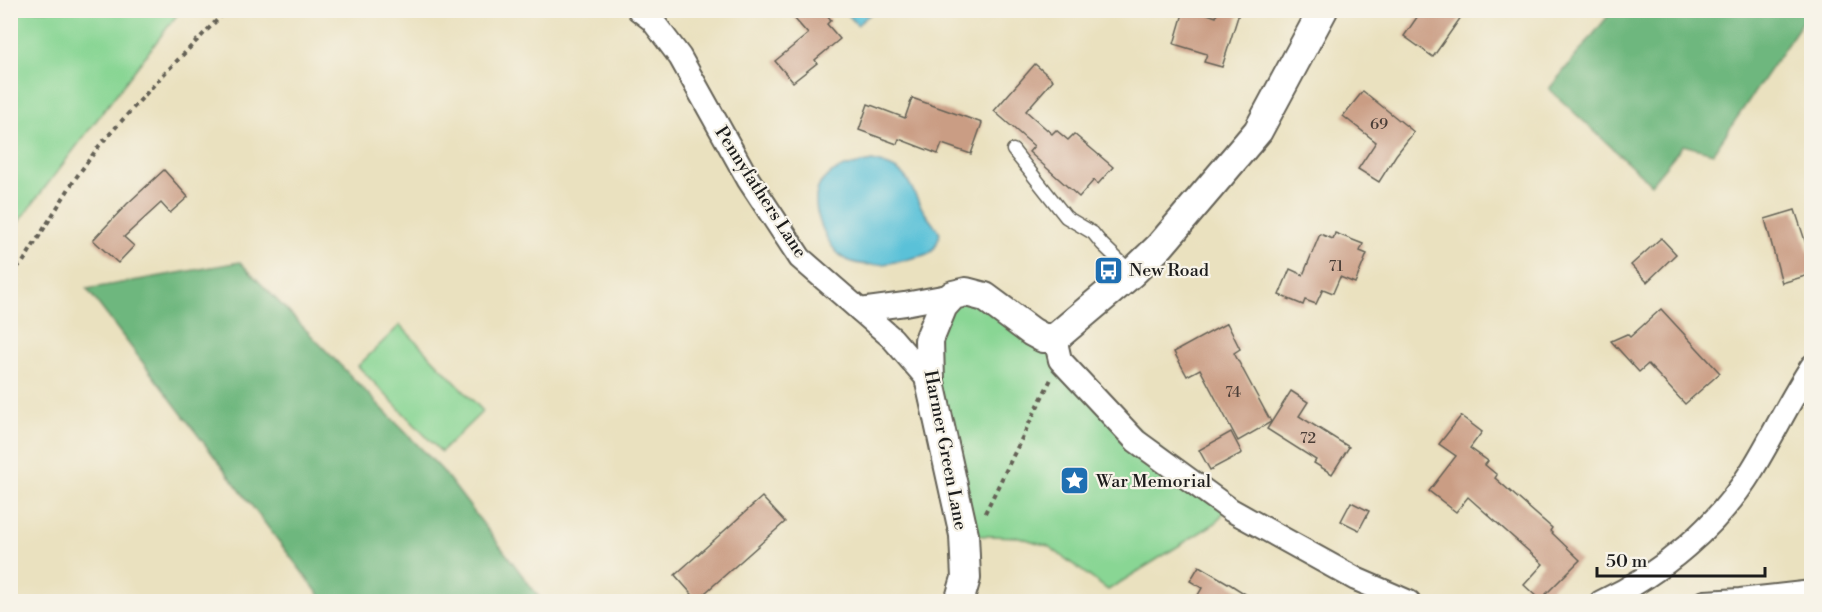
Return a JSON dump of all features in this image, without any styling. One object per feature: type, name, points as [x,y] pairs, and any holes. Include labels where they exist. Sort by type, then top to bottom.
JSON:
[{"type":"street","name":"Pennyfathers Lane","points":[[639,10],[652,21],[680,57],[748,179],[800,258],[892,338],[930,382]]},
{"type":"street","points":[[1058,349],[1160,246],[1257,131],[1323,10]]},
{"type":"street","points":[[860,310],[966,292],[985,297],[1058,349],[1136,441],[1227,507],[1356,579],[1409,602]]},
{"type":"street","name":"Harmer Green Lane","points":[[952,295],[943,306],[929,340],[930,382],[964,535],[966,578],[959,602]]},
{"type":"street","points":[[1605,601],[1646,577],[1721,513],[1751,472],[1812,366]]},
{"type":"street","points":[[1705,602],[1812,592]]},
{"type":"lane","points":[[1013,150],[1066,217],[1093,233],[1132,273]]},
{"type":"path","points":[[10,274],[23,262],[75,179],[99,146],[162,76],[227,10]]},
{"type":"path","points":[[985,513],[1058,349]]},
{"type":"green space","points":[[1613,10],[1810,11],[1713,153],[1683,145],[1651,184],[1549,89]]},
{"type":"green space","points":[[10,11],[180,11],[11,232]]},
{"type":"green space","points":[[240,262],[442,470],[542,601],[324,601],[87,289]]},
{"type":"green space","points":[[966,292],[1060,360],[1227,507],[1217,522],[1108,590],[1048,546],[1019,537],[964,535],[930,382],[943,306]]},
{"type":"green space","points":[[400,325],[483,411],[441,452],[358,366]]},
{"type":"water","points":[[845,11],[874,11],[857,25]]},
{"type":"water","points":[[872,161],[894,168],[910,184],[923,210],[940,233],[936,246],[930,253],[893,263],[860,264],[838,254],[826,237],[816,204],[820,185],[838,170]]},
{"type":"building","points":[[802,10],[823,10],[831,20],[827,24],[840,39],[815,60],[817,63],[793,82],[775,61],[808,34],[794,18]]},
{"type":"building","points":[[1184,10],[1196,10],[1216,17],[1218,10],[1240,10],[1222,67],[1204,62],[1207,54],[1174,44]]},
{"type":"building","points":[[1422,10],[1466,10],[1433,57],[1404,36]]},
{"type":"building","points":[[1035,64],[1053,80],[1026,111],[1052,134],[1056,130],[1068,140],[1074,134],[1113,167],[1098,184],[1094,180],[1079,197],[1029,152],[1034,146],[994,111]]},
{"type":"building","points":[[1363,91],[1414,132],[1379,182],[1358,169],[1376,142],[1343,116]]},
{"type":"building","points":[[912,98],[982,123],[971,154],[942,144],[938,154],[899,139],[897,144],[859,130],[868,104],[905,118]]},
{"type":"building","points":[[164,170],[188,197],[170,213],[161,203],[124,237],[134,246],[118,263],[93,240]]},
{"type":"building","points":[[1795,210],[1812,262],[1812,274],[1782,283],[1765,219]]},
{"type":"building","points":[[1335,233],[1363,244],[1360,251],[1367,254],[1355,283],[1340,277],[1333,293],[1323,289],[1316,304],[1305,300],[1303,305],[1279,295],[1290,269],[1303,275],[1320,234],[1333,239]]},
{"type":"building","points":[[1661,238],[1676,254],[1647,282],[1631,265]]},
{"type":"building","points":[[1661,309],[1720,373],[1685,404],[1648,364],[1639,372],[1611,341],[1627,334],[1630,337]]},
{"type":"building","points":[[1227,323],[1240,349],[1234,353],[1271,422],[1238,441],[1200,369],[1187,376],[1174,352]]},
{"type":"building","points":[[1291,391],[1308,402],[1299,416],[1349,447],[1332,474],[1314,463],[1316,460],[1267,429]]},
{"type":"building","points":[[1461,416],[1482,432],[1470,448],[1488,461],[1485,465],[1497,475],[1495,478],[1552,528],[1550,531],[1580,560],[1540,600],[1524,585],[1543,564],[1468,497],[1456,512],[1429,491],[1456,456],[1439,444]]},
{"type":"building","points":[[1231,432],[1242,453],[1210,470],[1199,450]]},
{"type":"building","points":[[762,497],[785,522],[697,600],[675,575]]},
{"type":"building","points":[[1351,502],[1369,511],[1359,530],[1341,521]]},
{"type":"building","points":[[1199,566],[1258,602],[1194,602],[1202,588],[1190,581]]},
{"type":"place","name":"New Road","points":[[1108,270]]},
{"type":"place","name":"War Memorial","points":[[1075,481]]}]
